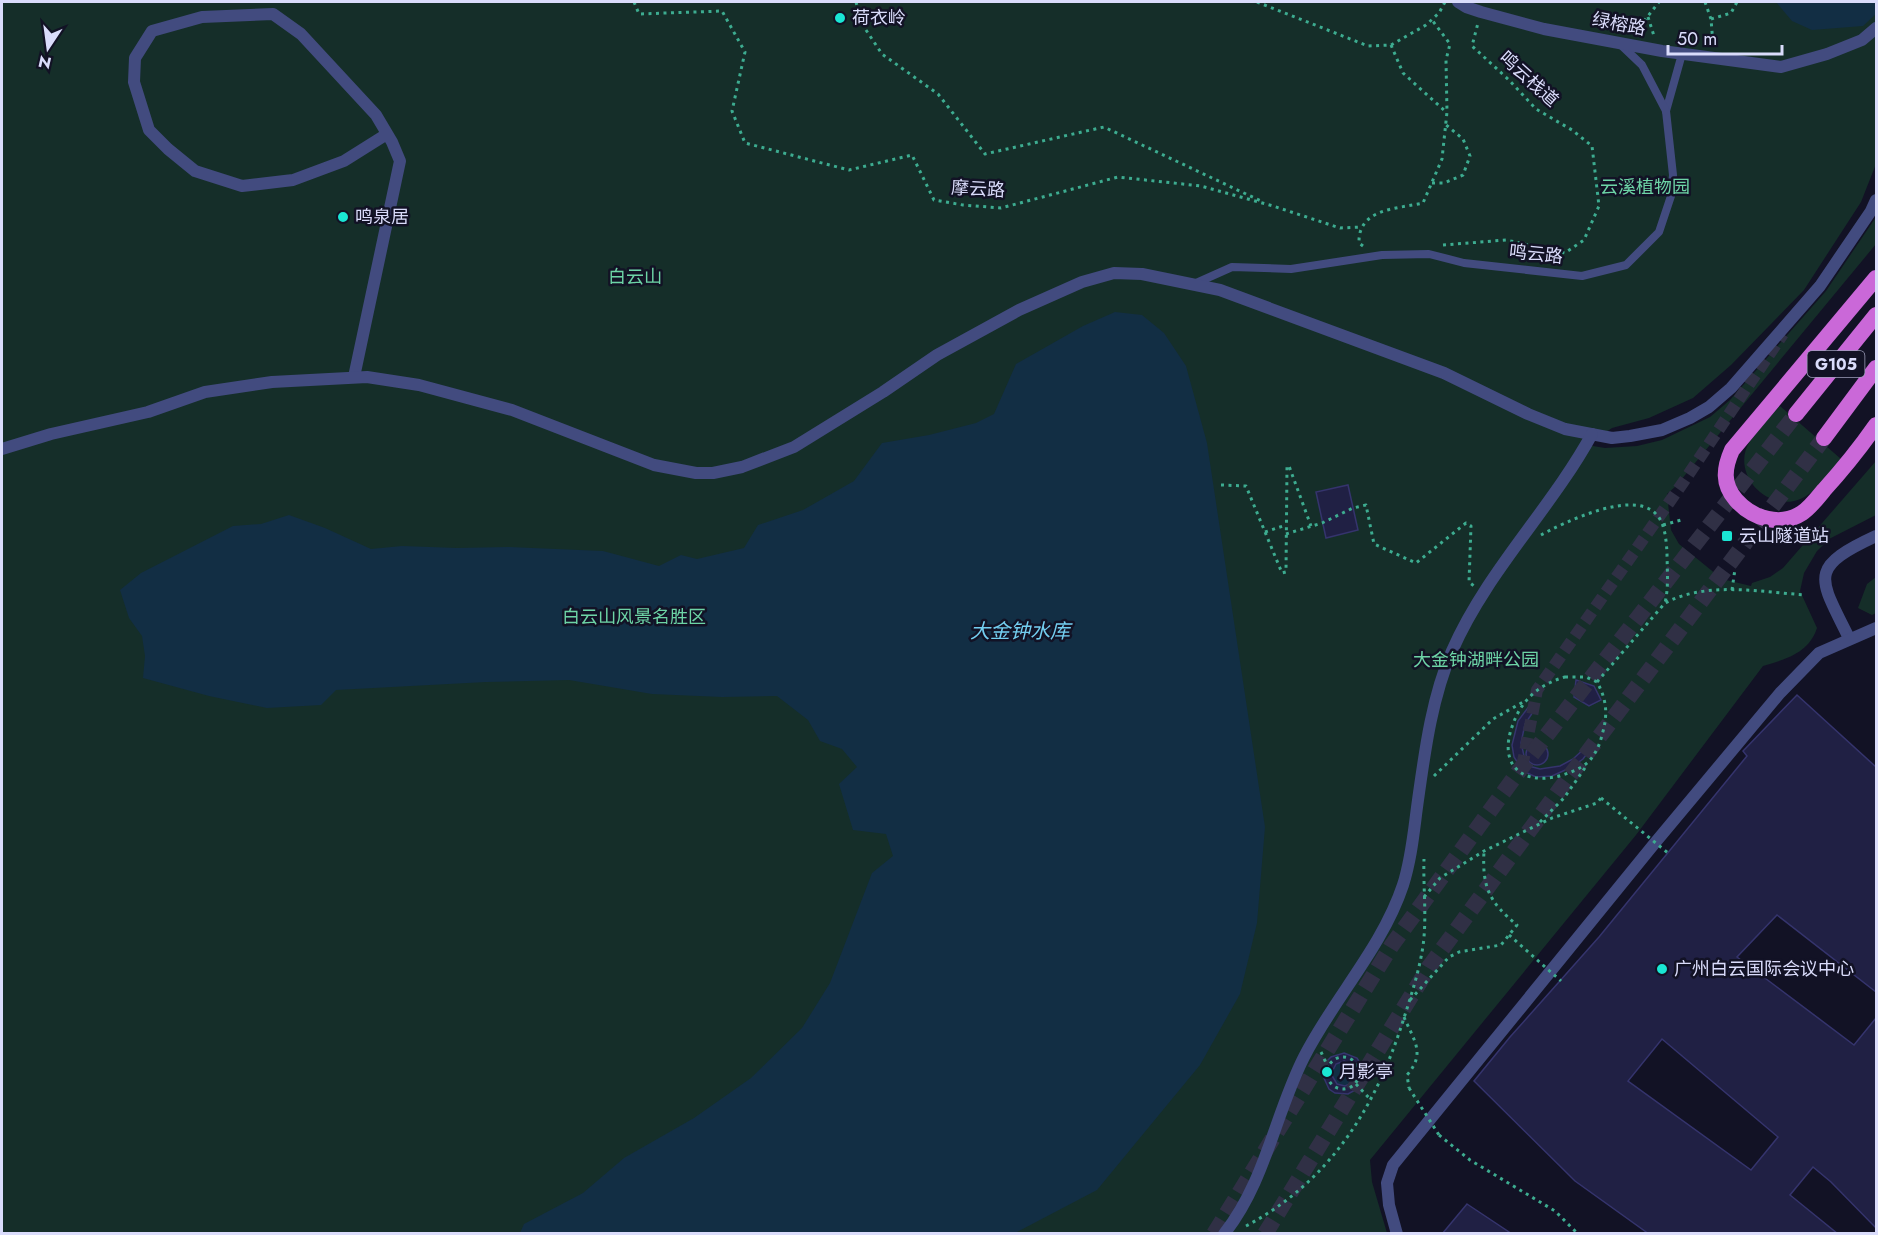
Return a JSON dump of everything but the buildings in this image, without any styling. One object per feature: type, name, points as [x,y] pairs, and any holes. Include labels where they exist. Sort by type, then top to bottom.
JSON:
[{"type":"highway","points":[[1876,278],[1732,450],[1726,463],[1725,474],[1728,490],[1738,502],[1759,517],[1778,521],[1801,514],[1850,461],[1876,425]]},
{"type":"highway","name":"G105","points":[[1796,414],[1876,315]]},
{"type":"highway","name":"G105","points":[[1824,438],[1876,368]]},
{"type":"street","name":"绿榕路","points":[[1458,2],[1481,12],[1544,29],[1662,51],[1781,67],[1827,54],[1862,40],[1876,28]]},
{"type":"street","points":[[354,377],[400,161],[387,134],[376,115],[301,34],[273,14],[202,17],[152,31],[135,58],[134,81],[149,130],[195,171],[242,186],[293,180],[344,160],[387,134]]},
{"type":"street","points":[[2,449],[51,434],[148,411],[205,392],[272,382],[367,377],[419,385],[512,410],[654,465],[696,473],[713,473],[742,467],[794,447],[883,392],[937,355],[1019,310],[1082,282],[1114,273],[1142,274],[1220,290],[1444,373],[1528,414],[1565,429],[1612,438],[1662,430],[1709,407],[1731,388],[1820,286],[1871,211],[1876,200]]},
{"type":"street","points":[[1224,1233],[1237,1217],[1264,1161],[1280,1115],[1307,1052],[1320,1027],[1373,947],[1391,914],[1403,884],[1411,850],[1433,712],[1452,652],[1464,626],[1521,537],[1578,459],[1592,434]]},
{"type":"street","points":[[1850,638],[1828,595],[1824,582],[1830,564],[1840,554],[1876,536]]},
{"type":"street","points":[[1397,1233],[1389,1205],[1387,1183],[1393,1165],[1654,843],[1780,693],[1819,653],[1876,627]]},
{"type":"lane","name":"鸣云路","points":[[1193,285],[1232,267],[1291,269],[1382,255],[1429,254],[1464,262],[1582,276],[1626,265],[1659,232],[1671,196],[1673,176],[1666,111],[1642,65],[1618,42]]},
{"type":"lane","points":[[1666,111],[1682,54]]},
{"type":"path","name":"摩云路","points":[[634,2],[639,14],[722,11],[745,52],[732,111],[745,143],[849,170],[912,155],[934,200],[1001,208],[1118,177],[1201,186],[1340,228],[1362,227],[1373,214],[1423,203],[1431,183]]},
{"type":"path","points":[[856,2],[862,24],[882,54],[938,94],[985,154],[1104,127],[1273,206]]},
{"type":"path","points":[[1257,2],[1368,46],[1391,45],[1426,25],[1439,13],[1445,2]]},
{"type":"path","points":[[1618,42],[1641,26],[1659,2]]},
{"type":"path","points":[[1705,2],[1711,19],[1712,58]]},
{"type":"path","points":[[1711,19],[1731,13],[1737,2]]},
{"type":"path","name":"鸣云栈道","points":[[1429,254],[1446,244],[1506,240],[1565,253],[1584,240],[1599,206],[1592,146],[1572,130],[1536,109],[1472,46],[1481,12]]},
{"type":"path","points":[[1648,16],[1654,37],[1662,51]]},
{"type":"path","points":[[1432,20],[1450,44],[1446,60],[1446,112],[1442,159],[1431,183],[1444,183],[1463,175],[1470,156],[1463,139],[1445,124]]},
{"type":"path","points":[[1391,45],[1403,73],[1446,112]]},
{"type":"path","points":[[1221,485],[1246,486],[1282,573],[1286,572],[1287,466],[1289,466],[1311,526]]},
{"type":"path","points":[[1286,534],[1366,505],[1374,544],[1416,563],[1466,524],[1471,526],[1469,582],[1485,594]]},
{"type":"path","points":[[1534,539],[1585,514],[1619,506],[1647,507],[1656,513],[1663,525],[1667,571],[1665,603]]},
{"type":"path","points":[[1663,525],[1681,520]]},
{"type":"path","points":[[1265,532],[1286,525]]},
{"type":"path","points":[[1732,590],[1735,569]]},
{"type":"path","points":[[1597,682],[1665,603],[1678,596],[1695,592],[1732,590],[1806,595]]},
{"type":"path","points":[[1430,781],[1493,719],[1524,702],[1545,684],[1565,676],[1586,677],[1597,682],[1603,695],[1606,721],[1601,741],[1564,798],[1536,826]]},
{"type":"path","points":[[1524,702],[1511,727],[1509,741],[1512,764],[1522,775],[1544,780],[1565,775],[1590,761]]},
{"type":"path","points":[[1423,898],[1440,878],[1484,851],[1551,818],[1597,803],[1601,798],[1668,853]]},
{"type":"path","points":[[1409,1002],[1449,957],[1459,952],[1502,945],[1517,925],[1496,907],[1490,896],[1485,883],[1484,851]]},
{"type":"path","points":[[1245,1227],[1270,1213],[1291,1197],[1338,1150],[1358,1124],[1384,1074],[1419,967],[1423,944],[1424,858]]},
{"type":"path","points":[[1509,935],[1561,981]]},
{"type":"path","points":[[1404,1017],[1418,1058],[1407,1075],[1409,1088],[1439,1135],[1470,1160],[1554,1211],[1578,1233]]},
{"type":"path","points":[[1320,1047],[1328,1067],[1328,1079],[1334,1087],[1344,1090],[1356,1083],[1360,1075],[1353,1060],[1348,1057],[1338,1058],[1328,1067]]},
{"type":"path","points":[[1356,1083],[1371,1100]]},
{"type":"green space","name":"白云山","points":[[2,2],[1876,2],[1876,164],[1861,202],[1804,290],[1731,365],[1693,398],[1649,418],[1612,428],[1587,445],[1605,448],[1637,446],[1662,440],[1710,417],[1730,400],[1826,291],[1876,217],[1876,244],[1667,494],[1671,530],[1679,544],[1722,579],[1751,586],[1752,583],[1770,577],[1783,568],[1876,461],[1876,515],[1829,539],[1817,551],[1804,573],[1800,591],[1817,628],[1808,644],[1796,654],[1763,666],[1636,835],[1370,1160],[1372,1182],[1387,1233],[2,1234]]},
{"type":"green space","points":[[1780,406],[1841,459],[1815,490],[1794,501],[1782,502],[1761,493],[1747,475],[1744,464],[1745,452],[1750,441]]},
{"type":"green space","points":[[1876,577],[1876,613],[1872,615],[1858,608],[1867,584]]},
{"type":"water","points":[[1776,2],[1876,2],[1876,14],[1863,26],[1812,30],[1792,21]]},
{"type":"water","name":"大金钟水库","points":[[1115,312],[1142,315],[1164,333],[1186,366],[1207,443],[1265,827],[1257,923],[1240,994],[1200,1065],[1097,1190],[1015,1233],[520,1233],[524,1224],[583,1193],[624,1158],[694,1118],[751,1078],[802,1028],[830,983],[872,873],[893,856],[886,834],[853,830],[839,784],[857,767],[842,749],[820,741],[808,720],[777,696],[722,697],[652,694],[569,680],[336,690],[321,705],[267,708],[209,696],[143,678],[145,656],[142,636],[129,618],[120,590],[141,573],[233,526],[261,524],[289,515],[371,549],[402,546],[603,551],[659,566],[681,555],[697,559],[744,548],[758,525],[803,510],[854,481],[882,443],[929,435],[976,423],[994,414],[1016,364],[1083,326]]},
{"type":"water","points":[[1344,1062],[1353,1065],[1356,1074],[1353,1083],[1344,1086],[1335,1083],[1332,1074],[1335,1065]]},
{"type":"tunnel","points":[[1522,767],[1537,690],[1682,484],[1783,334]]},
{"type":"tunnel","points":[[1214,1234],[1392,945],[1522,767],[1796,414]]},
{"type":"tunnel","points":[[1265,1234],[1429,967],[1824,438]]},
{"type":"place","name":"荷衣岭","points":[[840,18]]},
{"type":"place","name":"鸣泉居","points":[[343,217]]},
{"type":"place","name":"云山隧道站","points":[[1727,536]]},
{"type":"place","name":"广州白云国际会议中心","points":[[1662,969]]},
{"type":"place","name":"月影亭","points":[[1327,1072]]},
{"type":"park label","name":"云溪植物园","points":[[1645,187]]},
{"type":"park label","name":"白云山风景名胜区","points":[[634,617]]},
{"type":"park label","name":"大金钟湖畔公园","points":[[1476,660]]}]
